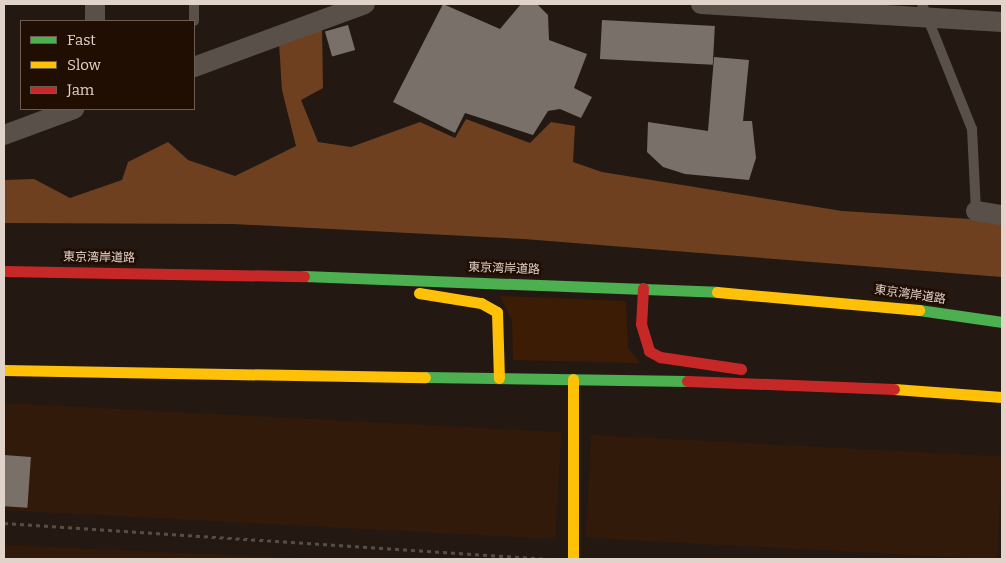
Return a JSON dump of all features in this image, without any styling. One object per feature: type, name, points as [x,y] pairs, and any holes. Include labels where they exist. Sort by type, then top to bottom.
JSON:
[{"type":"main road","name":"東京湾岸道路","points":[[4,271],[357,277],[643,288],[855,301],[1002,322]]},
{"type":"main road","points":[[357,277],[493,308],[500,318],[499,378]]},
{"type":"main road","points":[[643,288],[641,324],[649,351],[660,357],[808,383]]},
{"type":"main road","points":[[4,370],[808,383],[1002,397]]},
{"type":"main road","points":[[573,379],[573,559]]},
{"type":"street","points":[[95,4],[95,20]]},
{"type":"street","points":[[195,67],[365,4]]},
{"type":"street","points":[[701,4],[925,12],[1002,22]]},
{"type":"street","points":[[4,135],[71,110]]},
{"type":"street","points":[[976,211],[1002,215]]},
{"type":"lane","points":[[194,4],[194,20]]},
{"type":"lane","points":[[925,12],[972,129],[976,211]]},
{"type":"path","points":[[4,523],[559,559]]},
{"type":"shaded area","points":[[322,26],[323,88],[301,100],[318,142],[351,147],[420,122],[455,138],[466,119],[530,143],[551,122],[575,126],[573,162],[602,172],[842,211],[1002,221],[1002,277],[524,239],[233,224],[4,223],[4,180],[34,179],[70,198],[122,180],[128,162],[168,142],[188,160],[235,176],[296,146],[282,90],[279,43]]},
{"type":"shaded area","points":[[500,296],[626,301],[628,348],[640,363],[513,360],[512,321]]},
{"type":"shaded area","points":[[4,403],[561,432],[556,539],[4,510]]},
{"type":"shaded area","points":[[591,435],[1002,457],[997,559],[586,538]]},
{"type":"shaded area","points":[[4,545],[321,559],[4,559]]},
{"type":"building","points":[[443,4],[500,29],[521,4],[537,4],[548,15],[549,40],[587,54],[574,88],[592,97],[581,118],[560,109],[548,111],[533,135],[465,113],[455,133],[393,102]]},
{"type":"building","points":[[602,20],[715,26],[713,65],[600,59]]},
{"type":"building","points":[[348,25],[355,50],[332,57],[325,32]]},
{"type":"building","points":[[714,57],[749,60],[743,121],[752,121],[756,158],[749,180],[685,174],[663,167],[647,152],[648,122],[708,131]]},
{"type":"building","points":[[4,455],[31,457],[27,508],[4,506]]},
{"type":"traffic: fast","points":[[304,276],[717,292]]},
{"type":"traffic: fast","points":[[919,310],[1002,322]]},
{"type":"traffic: fast","points":[[425,377],[687,381]]},
{"type":"traffic: slow","points":[[717,292],[919,310]]},
{"type":"traffic: slow","points":[[419,293],[481,303],[497,312],[499,378]]},
{"type":"traffic: slow","points":[[4,370],[425,377]]},
{"type":"traffic: slow","points":[[573,379],[573,559]]},
{"type":"traffic: slow","points":[[894,389],[1002,397]]},
{"type":"traffic: jam","points":[[4,271],[304,276]]},
{"type":"traffic: jam","points":[[643,288],[641,324],[649,351],[660,357],[741,369]]},
{"type":"traffic: jam","points":[[687,381],[894,389]]}]
